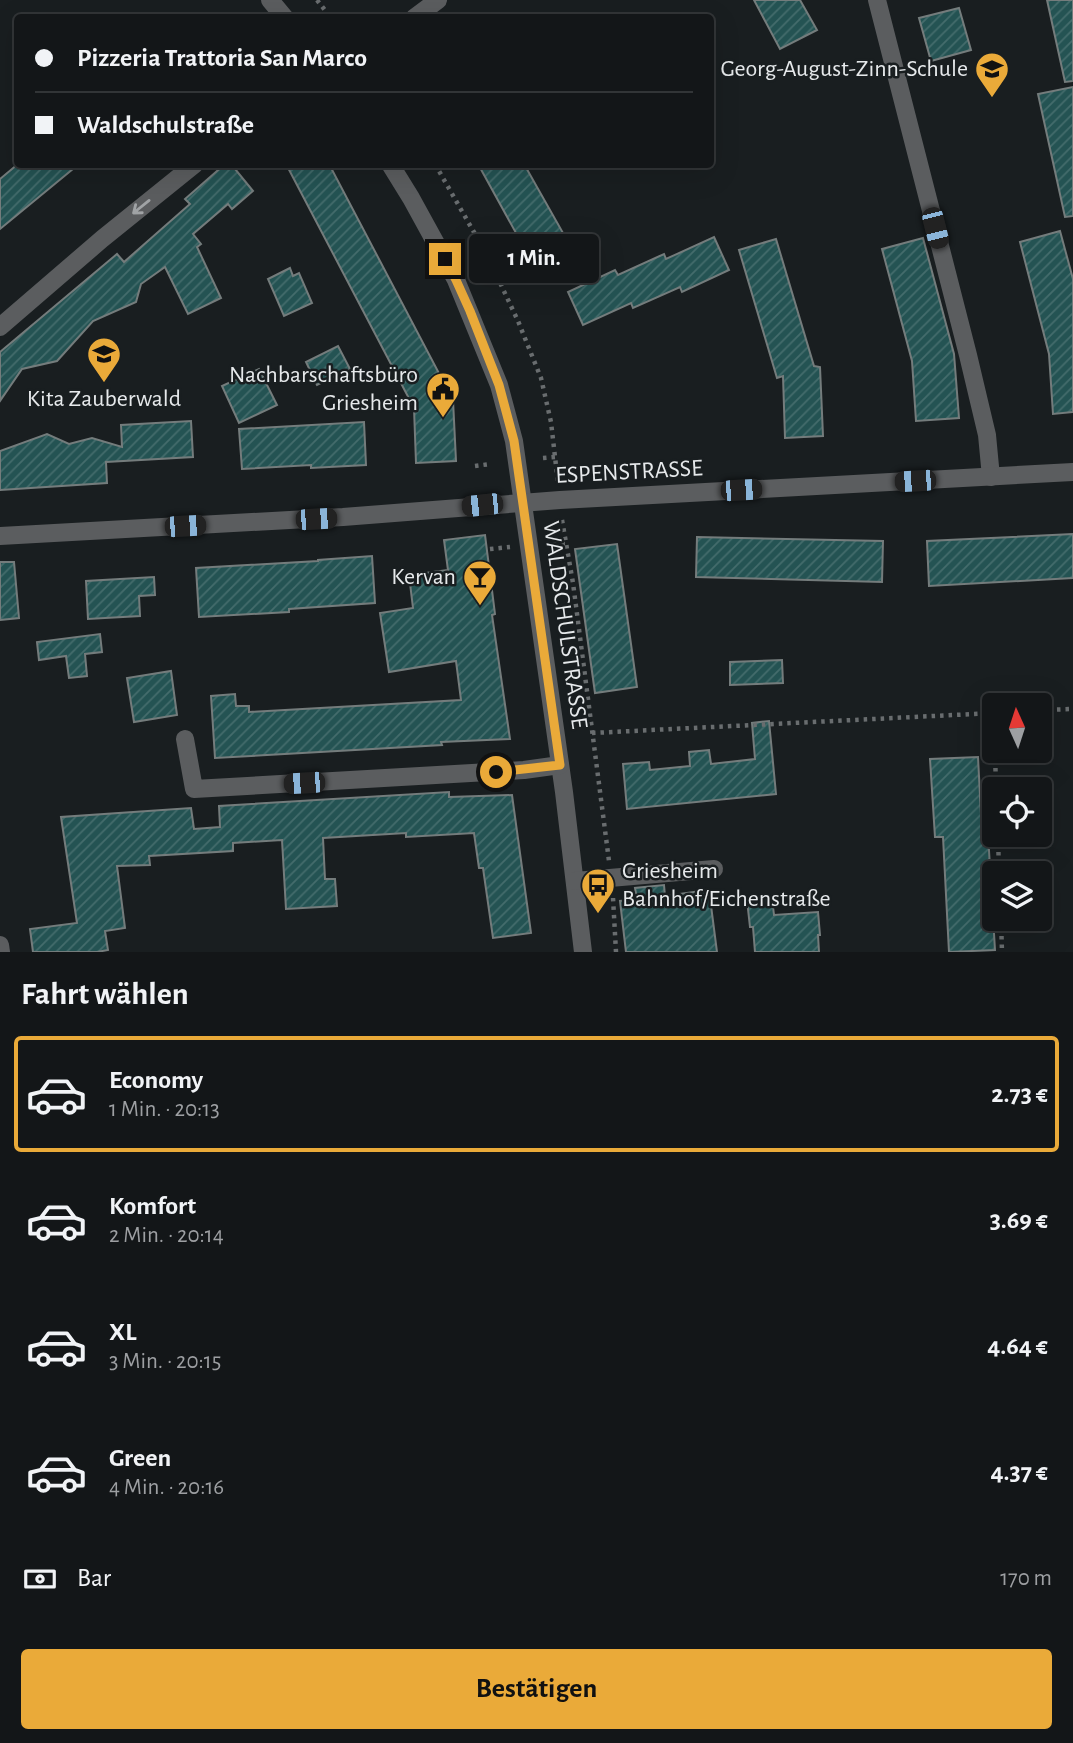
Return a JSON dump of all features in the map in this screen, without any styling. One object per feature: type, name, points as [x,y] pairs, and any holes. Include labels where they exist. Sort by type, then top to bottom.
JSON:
[{"type":"street","points":[[270,0],[282,14]]},
{"type":"street","points":[[419,14],[438,0]]},
{"type":"street","points":[[877,0],[968,355],[987,435],[991,477]]},
{"type":"street","points":[[0,327],[190,168]]},
{"type":"street","name":"WALDSCHULSTRASSE","points":[[392,168],[456,280],[499,385],[514,441],[560,765],[583,952]]},
{"type":"street","name":"ESPENSTRASSE","points":[[0,536],[1073,472]]},
{"type":"street","points":[[185,738],[194,789],[524,770],[560,765]]},
{"type":"street","points":[[575,881],[714,869]]},
{"type":"street","points":[[0,945],[1,952]]},
{"type":"path","points":[[317,0],[328,14]]},
{"type":"path","points":[[437,168],[487,255],[541,379],[551,422],[556,475]]},
{"type":"path","points":[[543,458],[555,457]]},
{"type":"path","points":[[475,466],[490,464]]},
{"type":"path","points":[[563,526],[612,878],[616,952]]},
{"type":"path","points":[[553,545],[565,544]]},
{"type":"path","points":[[490,549],[511,547]]},
{"type":"path","points":[[1052,710],[1073,709]]},
{"type":"path","points":[[592,733],[982,714]]},
{"type":"path","points":[[1001,931],[1002,952]]},
{"type":"building","points":[[754,0],[800,0],[817,30],[780,49]]},
{"type":"building","points":[[1047,0],[1073,0],[1073,81],[1065,82]]},
{"type":"building","points":[[959,8],[971,50],[931,61],[919,18]]},
{"type":"building","points":[[1073,87],[1073,216],[1065,217],[1038,94]]},
{"type":"building","points":[[14,167],[74,168],[0,229],[0,179]]},
{"type":"building","points":[[220,168],[234,168],[253,191],[232,209],[228,204],[193,234],[201,244],[197,247],[221,298],[188,314],[165,267],[141,284],[136,302],[93,321],[57,361],[22,369],[0,401],[0,352],[117,254],[124,262],[190,204],[185,199]]},
{"type":"building","points":[[288,168],[331,168],[453,400],[456,461],[416,463],[414,408]]},
{"type":"building","points":[[480,168],[526,168],[563,233],[527,253]]},
{"type":"building","points":[[1060,231],[1073,279],[1073,412],[1053,414],[1049,354],[1020,242]]},
{"type":"building","points":[[714,237],[729,270],[682,292],[680,287],[633,308],[631,303],[583,325],[568,292],[615,270],[618,275],[664,254],[666,259]]},
{"type":"building","points":[[923,238],[954,354],[959,418],[916,421],[912,361],[882,249]]},
{"type":"building","points":[[776,239],[814,366],[820,367],[823,436],[785,438],[783,376],[777,378],[739,250]]},
{"type":"building","points":[[290,268],[293,276],[299,273],[312,303],[284,316],[268,279]]},
{"type":"building","points":[[338,346],[350,369],[317,385],[306,362]]},
{"type":"building","points":[[259,369],[277,405],[239,423],[222,386]]},
{"type":"building","points":[[191,421],[193,457],[106,462],[107,483],[0,490],[0,451],[47,434],[69,444],[92,438],[122,447],[121,425]]},
{"type":"building","points":[[364,422],[366,465],[242,469],[239,429]]},
{"type":"building","points":[[1073,534],[1073,578],[929,586],[927,541]]},
{"type":"building","points":[[485,535],[495,614],[492,615],[510,739],[215,758],[211,696],[235,694],[236,706],[249,706],[249,712],[461,700],[456,661],[389,672],[380,613],[413,608],[409,575],[448,570],[444,540]]},
{"type":"building","points":[[697,537],[883,541],[882,582],[696,577]]},
{"type":"building","points":[[617,544],[637,687],[595,693],[575,549]]},
{"type":"building","points":[[372,556],[375,603],[289,609],[289,612],[199,617],[196,568]]},
{"type":"building","points":[[0,562],[14,562],[19,618],[0,620]]},
{"type":"building","points":[[154,577],[155,595],[139,596],[140,616],[88,619],[86,581]]},
{"type":"building","points":[[100,634],[102,652],[85,654],[87,676],[69,678],[66,656],[39,660],[37,642]]},
{"type":"building","points":[[782,660],[783,683],[730,685],[730,662]]},
{"type":"building","points":[[171,671],[177,715],[134,722],[127,678]]},
{"type":"building","points":[[769,721],[776,794],[627,809],[623,764],[649,762],[650,770],[690,766],[689,752],[709,750],[711,764],[755,759],[752,723]]},
{"type":"building","points":[[978,757],[982,847],[989,847],[990,861],[982,861],[982,931],[994,931],[995,950],[949,952],[943,837],[935,837],[930,759]]},
{"type":"building","points":[[449,792],[449,797],[512,795],[531,933],[493,938],[483,868],[479,868],[474,833],[406,837],[406,833],[323,838],[325,879],[335,879],[337,906],[286,909],[282,840],[233,843],[233,851],[149,856],[150,865],[117,866],[125,928],[105,931],[108,950],[33,952],[30,929],[77,923],[61,817],[191,808],[194,829],[220,827],[219,806]]},
{"type":"building","points":[[664,885],[665,896],[709,890],[717,952],[626,952],[620,901],[637,899],[635,888]]},
{"type":"building","points":[[772,898],[774,915],[818,912],[819,952],[755,952],[747,900]]},
{"type":"place","name":"Georg-August-Zinn-Schule","points":[[992,99]]},
{"type":"place","name":"Kita Zauberwald","points":[[104,384]]},
{"type":"place","name":"Nachbarschaftsbüro Griesheim","points":[[443,419]]},
{"type":"place","name":"Kervan","points":[[480,607]]},
{"type":"place","name":"Griesheim Bahnhof/Eichenstraße","points":[[598,915]]},
{"type":"route","points":[[445,259],[470,311],[499,385],[514,441],[560,765],[496,772]]}]
